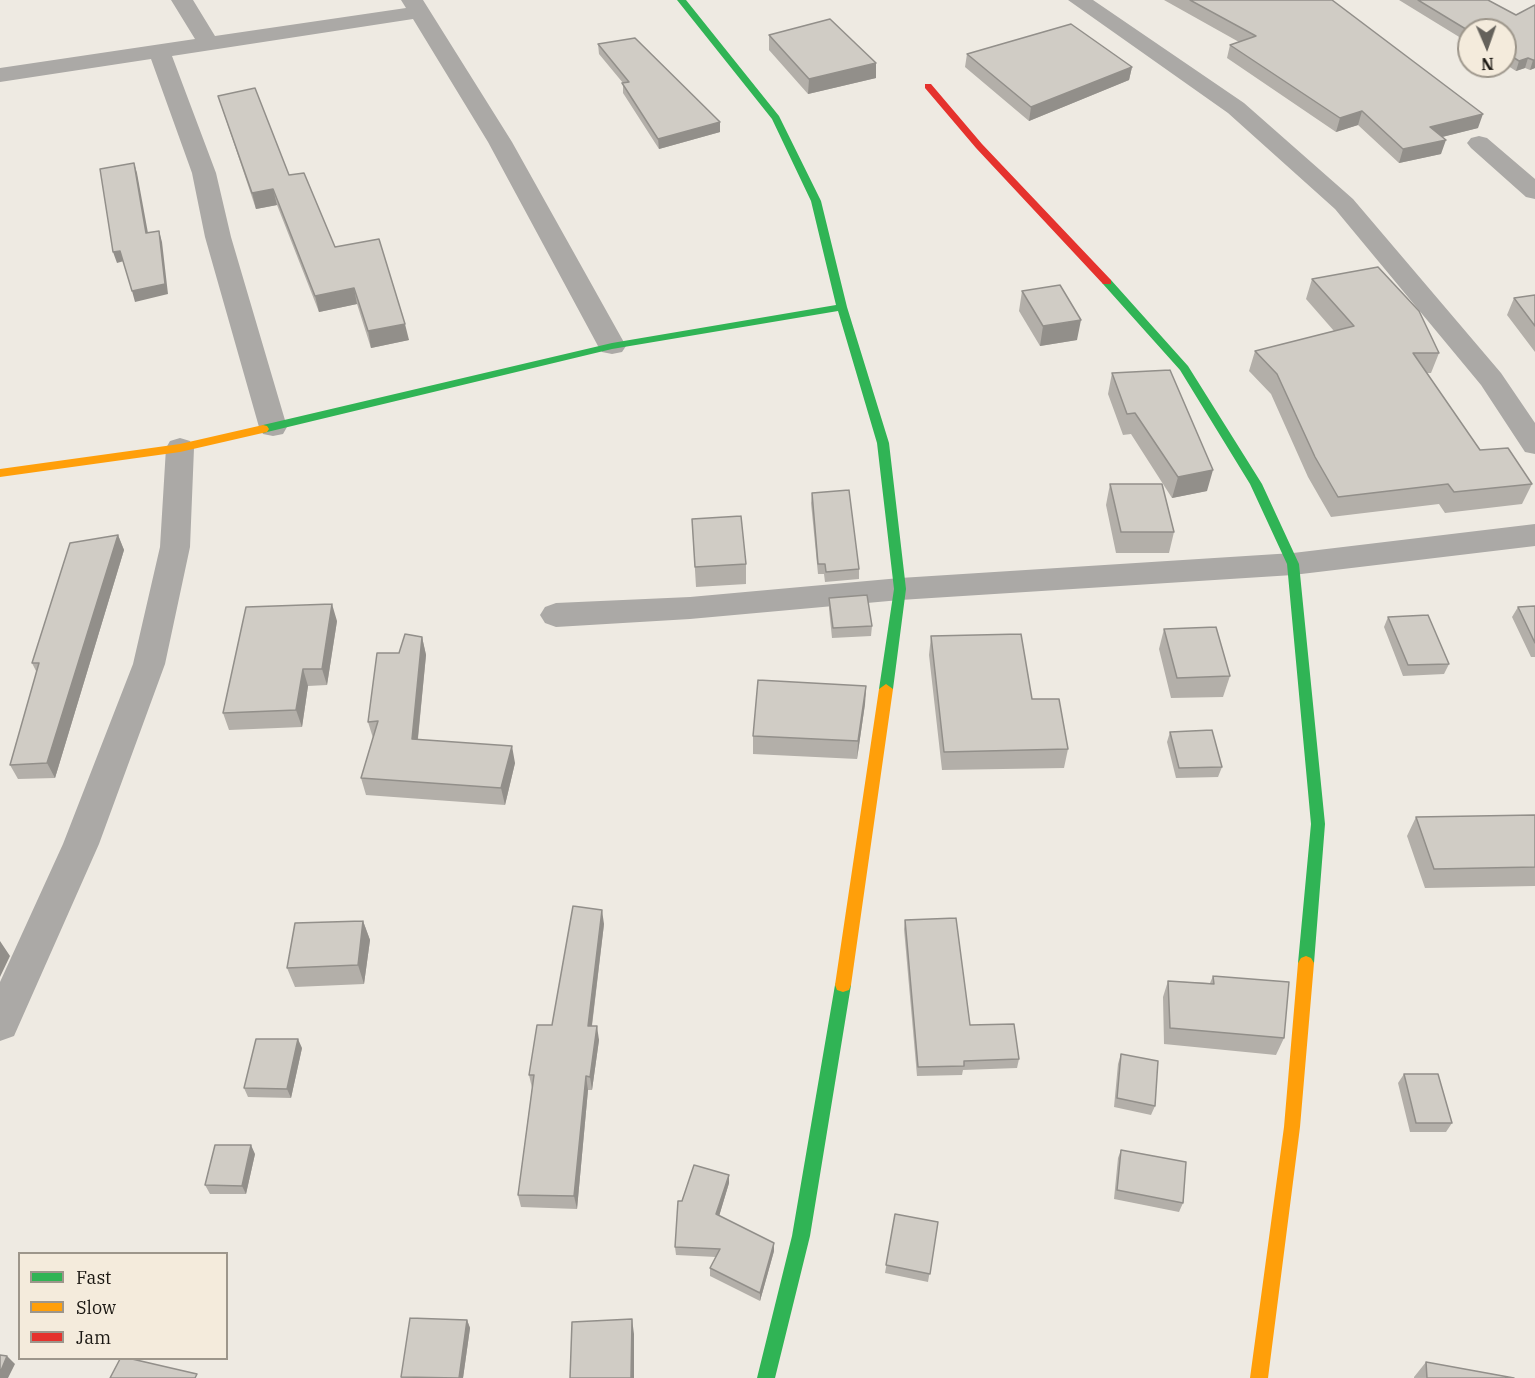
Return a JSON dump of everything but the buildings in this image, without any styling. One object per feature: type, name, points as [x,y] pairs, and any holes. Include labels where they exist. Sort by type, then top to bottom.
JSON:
[{"type":"street","points":[[182,0],[208,44]]},
{"type":"street","points":[[681,0],[776,118],[816,201],[842,307],[883,443],[900,590],[854,918],[801,1236],[766,1378]]},
{"type":"street","points":[[1079,0],[1236,108],[1344,204],[1491,380],[1535,445]]},
{"type":"street","points":[[0,75],[208,44],[416,6],[465,81],[494,131],[612,346]]},
{"type":"street","points":[[159,51],[204,173],[218,237],[273,427]]},
{"type":"street","points":[[928,86],[979,146],[1109,284],[1184,368],[1256,484],[1293,564],[1318,824],[1292,1127],[1259,1378]]},
{"type":"street","points":[[1479,144],[1535,192]]},
{"type":"street","points":[[0,473],[180,448],[612,346],[842,307]]},
{"type":"street","points":[[0,1024],[81,844],[149,664],[175,547],[180,448]]},
{"type":"street","points":[[556,615],[690,608],[900,590],[1293,564],[1535,535]]},
{"type":"traffic: fast","points":[[681,0],[776,118],[816,201],[842,307],[883,443],[900,589],[886,689]]},
{"type":"traffic: fast","points":[[1107,282],[1184,368],[1256,484],[1293,564],[1318,824],[1306,963]]},
{"type":"traffic: fast","points":[[263,429],[612,346],[842,307]]},
{"type":"traffic: fast","points":[[766,1378],[801,1236],[843,985]]},
{"type":"traffic: slow","points":[[0,473],[180,448],[263,429]]},
{"type":"traffic: slow","points":[[843,985],[886,689]]},
{"type":"traffic: slow","points":[[1259,1378],[1292,1127],[1306,963]]},
{"type":"traffic: jam","points":[[928,86],[979,146],[1107,282]]}]
